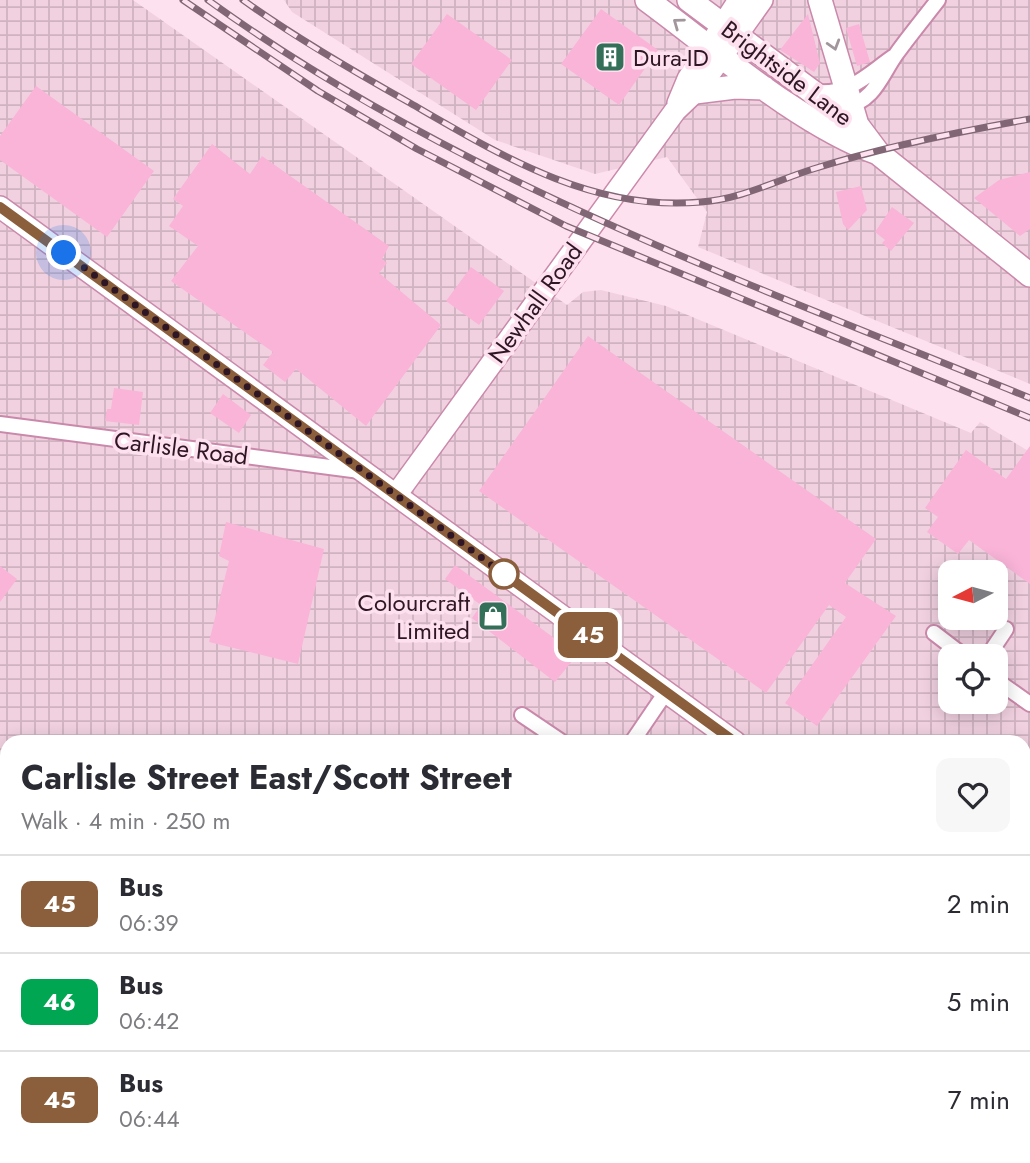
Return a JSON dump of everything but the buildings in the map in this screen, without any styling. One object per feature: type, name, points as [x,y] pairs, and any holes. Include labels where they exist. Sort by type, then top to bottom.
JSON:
[{"type":"main road","name":"Brightside Lane","points":[[647,0],[764,88],[849,142],[877,153],[1030,275]]},
{"type":"main road","name":"Brightside Lane","points":[[689,0],[815,92],[849,107],[877,153]]},
{"type":"main road","name":"Newhall Road","points":[[396,495],[675,111],[695,92],[728,29],[739,0]]},
{"type":"main road","name":"Newhall Road","points":[[728,29],[762,0]]},
{"type":"main road","points":[[820,0],[849,107]]},
{"type":"main road","name":"Newhall Road","points":[[675,111],[688,79],[715,50]]},
{"type":"main road","points":[[695,92],[735,87],[764,88]]},
{"type":"main road","points":[[0,207],[725,735]]},
{"type":"street","points":[[808,115],[849,107],[894,57],[938,0]]},
{"type":"street","name":"Carlisle Road","points":[[0,424],[362,471]]},
{"type":"street","points":[[934,633],[948,644]]},
{"type":"street","points":[[1008,688],[1030,704]]},
{"type":"street","points":[[637,735],[666,692]]},
{"type":"street","points":[[522,715],[552,735]]},
{"type":"shaded area","points":[[0,0],[133,0],[567,305],[583,292],[601,290],[666,306],[971,433],[980,422],[1030,452],[1030,735],[0,735]]},
{"type":"shaded area","points":[[284,0],[1030,0],[1030,384],[698,247],[707,212],[667,157],[595,174],[495,140],[292,12]]},
{"type":"railway","points":[[183,0],[318,91],[417,149],[566,226],[1030,418]]},
{"type":"railway","points":[[208,0],[303,64],[402,122],[503,175],[712,269],[1030,398]]},
{"type":"railway","points":[[243,0],[325,54],[478,142],[548,176],[622,198],[661,203],[716,200],[866,154],[1030,119]]},
{"type":"bus line","name":"45","points":[[0,207],[725,735]]},
{"type":"place","name":"Dura-ID","points":[[610,57]]},
{"type":"place","name":"Colourcraft Limited","points":[[493,616]]},
{"type":"route","points":[[64,253],[504,574]]}]
